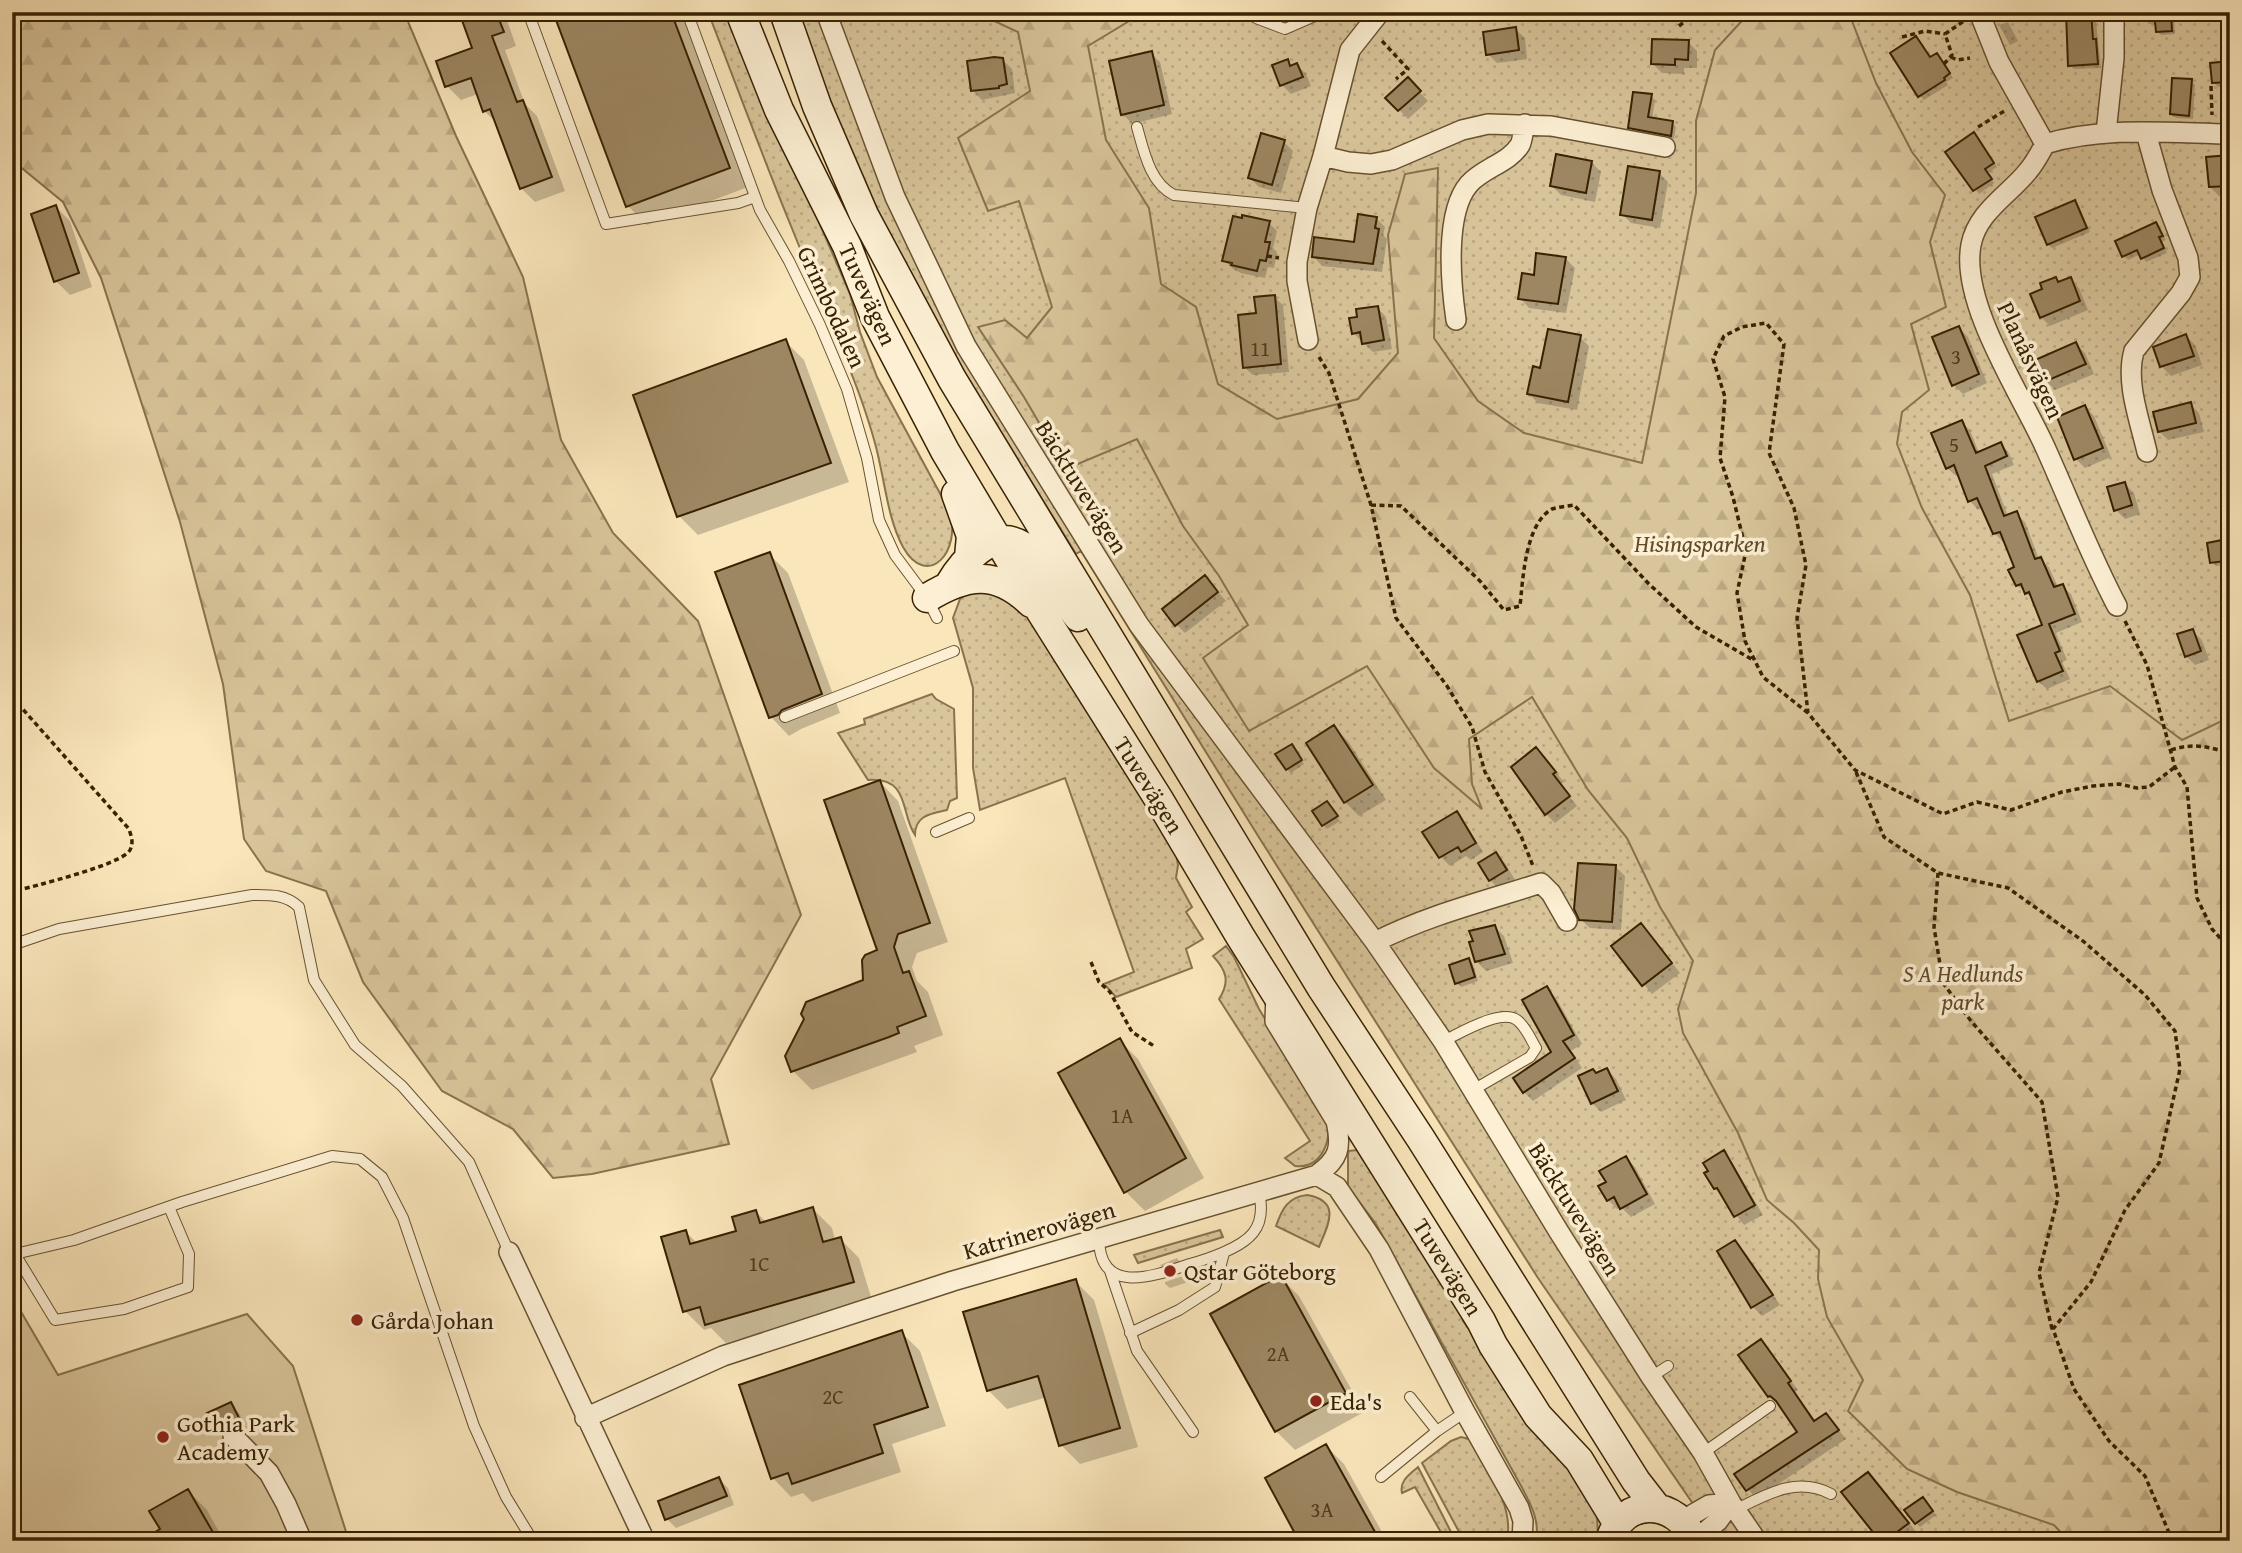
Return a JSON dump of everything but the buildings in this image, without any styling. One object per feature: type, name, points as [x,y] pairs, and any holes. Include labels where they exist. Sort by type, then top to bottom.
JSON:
[{"type":"main road","name":"Tuvevägen","points":[[740,12],[779,110],[847,246],[876,317],[946,451],[1041,612],[1482,1321],[1493,1345],[1538,1416],[1579,1460],[1614,1533],[1635,1511],[1657,1508],[1671,1512],[1688,1530]]},
{"type":"main road","name":"Tuvevägen","points":[[784,12],[817,106],[864,215],[952,379],[1321,987],[1458,1196],[1629,1471],[1657,1508]]},
{"type":"main road","points":[[876,317],[889,366],[957,495],[971,536],[969,557]]},
{"type":"main road","points":[[938,600],[969,557],[999,541],[1009,541],[1026,549],[1078,618],[1103,628]]},
{"type":"main road","points":[[938,600],[980,578],[995,579],[1008,584],[1041,612]]},
{"type":"street","name":"Bäcktuvevägen","points":[[826,12],[895,197],[966,346],[1139,625],[1375,942],[1443,1041],[1651,1377],[1703,1453],[1733,1506],[1757,1541]]},
{"type":"street","points":[[2106,133],[2114,58],[2114,12]]},
{"type":"street","points":[[1974,15],[2045,144],[2106,133],[2230,134]]},
{"type":"street","points":[[1308,340],[1297,281],[1297,262],[1307,208],[1350,50],[1374,19]]},
{"type":"street","points":[[1323,156],[1371,164],[1392,160],[1462,130],[1488,124],[1551,126],[1665,147]]},
{"type":"street","points":[[1456,320],[1451,278],[1456,211],[1468,185],[1520,145],[1525,124]]},
{"type":"street","points":[[2146,133],[2162,190],[2190,264],[2187,285],[2134,351],[2132,359],[2133,389],[2147,452]]},
{"type":"street","name":"Planåsvägen","points":[[2045,144],[2027,173],[1987,212],[1976,230],[1970,246],[1970,270],[1974,291],[1990,336],[2042,440],[2117,606]]},
{"type":"street","points":[[1375,942],[1401,928],[1439,914],[1541,883],[1551,893],[1567,921]]},
{"type":"street","points":[[1276,993],[1275,1021],[1336,1121],[1339,1144],[1332,1164],[1317,1175],[1337,1187],[1380,1249],[1465,1412],[1519,1508],[1523,1521],[1522,1541]]},
{"type":"street","name":"Katrinerovägen","points":[[585,1418],[723,1356],[953,1281],[1317,1175]]},
{"type":"street","points":[[509,1252],[645,1541]]},
{"type":"street","points":[[233,1436],[269,1473],[302,1541]]},
{"type":"street","points":[[1688,1530],[1718,1521],[1733,1506]]},
{"type":"lane","points":[[528,12],[606,224],[738,204],[755,197]]},
{"type":"lane","name":"Grimbodalen","points":[[687,12],[755,197],[820,325],[847,389],[867,458],[879,520],[895,555],[938,600]]},
{"type":"lane","points":[[1253,12],[1256,18],[1285,29],[1324,12]]},
{"type":"lane","points":[[1137,127],[1146,160],[1162,189],[1174,195],[1307,208]]},
{"type":"lane","points":[[785,717],[954,651]]},
{"type":"lane","points":[[936,832],[970,818]]},
{"type":"lane","points":[[12,945],[59,929],[252,895],[275,895],[291,900],[299,907],[314,980],[355,1045],[402,1086],[469,1162],[509,1252]]},
{"type":"lane","points":[[1443,1041],[1504,1016],[1515,1018],[1526,1030],[1536,1048],[1530,1057],[1472,1090]]},
{"type":"lane","points":[[169,1207],[189,1254],[188,1287],[124,1309],[55,1320],[15,1254],[74,1240],[169,1207],[332,1156],[360,1159],[382,1177],[403,1218],[474,1426],[506,1497],[533,1541]]},
{"type":"lane","points":[[1110,1271],[1129,1278],[1149,1278],[1224,1253],[1253,1234],[1262,1208],[1259,1191]]},
{"type":"lane","points":[[1099,1237],[1099,1255],[1110,1271],[1137,1351],[1193,1432]]},
{"type":"lane","points":[[1130,1333],[1180,1310],[1215,1287],[1224,1253]]},
{"type":"lane","points":[[1651,1377],[1668,1366]]},
{"type":"lane","points":[[1410,1397],[1437,1431]]},
{"type":"lane","points":[[1703,1453],[1770,1406]]},
{"type":"lane","points":[[1381,1477],[1437,1431],[1465,1412]]},
{"type":"lane","points":[[1733,1506],[1803,1485],[1820,1488],[1831,1494]]},
{"type":"path","points":[[1679,26],[1698,12]]},
{"type":"path","points":[[1902,37],[1925,31],[1945,34],[1974,15]]},
{"type":"path","points":[[1374,19],[1408,69],[1396,79]]},
{"type":"path","points":[[1944,64],[1951,57],[1952,51],[1945,34]]},
{"type":"path","points":[[1951,57],[1957,60],[1970,58]]},
{"type":"path","points":[[2206,134],[2212,120],[2211,86]]},
{"type":"path","points":[[1978,127],[2020,101]]},
{"type":"path","points":[[1808,713],[1797,618],[1806,565],[1794,508],[1769,453],[1784,344],[1766,323],[1742,327],[1724,336],[1713,359],[1724,397],[1720,458],[1746,551],[1737,593],[1745,641],[1763,677],[1808,713],[1856,770],[1884,837],[1938,873],[2008,888],[2083,941],[2145,995],[2175,1031],[2180,1069],[2159,1163],[2125,1210],[2091,1282],[2053,1329]]},
{"type":"path","points":[[1308,340],[1329,373],[1371,505],[1396,618],[1447,686],[1472,727],[1485,772],[1516,826],[1541,883]]},
{"type":"path","points":[[1371,505],[1401,506],[1480,581],[1504,610],[1520,606],[1526,557],[1534,529],[1552,510],[1574,505],[1648,584],[1696,627],[1755,661]]},
{"type":"path","points":[[2117,606],[2147,665],[2175,767],[2187,787],[2197,898],[2212,929],[2230,949]]},
{"type":"path","points":[[12,697],[128,829],[132,841],[130,850],[115,862],[12,892]]},
{"type":"path","points":[[2171,750],[2203,745],[2230,754]]},
{"type":"path","points":[[1856,770],[1943,814],[1977,802],[2011,810],[2062,792],[2093,786],[2119,784],[2137,788],[2149,787],[2175,767]]},
{"type":"path","points":[[1938,873],[1934,927],[1943,983],[1971,1021],[2042,1102],[2058,1197],[2039,1273],[2053,1329],[2074,1390],[2109,1441],[2145,1476],[2175,1541]]},
{"type":"path","points":[[1091,962],[1099,982],[1110,992],[1132,1032],[1154,1046]]},
{"type":"green space","points":[[12,12],[404,12],[456,136],[523,277],[561,440],[613,533],[698,621],[801,915],[711,1079],[729,1144],[592,1174],[553,1178],[513,1129],[442,1091],[363,982],[326,891],[266,871],[244,839],[223,684],[180,522],[101,278],[63,202],[12,160]]},
{"type":"green space","points":[[708,12],[730,12],[850,294],[860,332],[877,377],[949,510],[951,540],[947,552],[932,565],[922,565],[912,559],[898,537],[861,399]]},
{"type":"green space","name":"Hisingsparken","points":[[798,12],[2230,12],[2230,1541],[1709,1541],[1713,1533],[1538,1278],[1081,551],[1076,554],[966,376],[924,303],[875,204],[834,109]]},
{"type":"green space","name":"S A Hedlunds park","points":[[975,12],[1144,12],[1088,46],[1106,140],[1149,208],[1161,284],[1196,307],[1218,384],[1277,419],[1358,399],[1398,353],[1388,235],[1405,174],[1438,168],[1434,338],[1478,401],[1524,433],[1642,463],[1696,193],[1696,121],[1715,50],[1750,12],[1841,12],[1852,21],[1876,83],[1912,152],[1945,195],[1930,242],[1946,307],[1911,324],[1929,390],[1902,412],[1897,444],[1922,508],[1970,595],[2009,721],[2110,686],[2182,740],[2230,717],[2230,1541],[2069,1541],[2054,1525],[1957,1492],[1907,1469],[1848,1411],[1863,1380],[1827,1317],[1818,1279],[1819,1250],[1794,1223],[1767,1200],[1738,1133],[1683,1033],[1678,1009],[1693,961],[1660,907],[1627,838],[1588,790],[1532,697],[1469,739],[1472,784],[1482,809],[1434,768],[1367,666],[1249,731],[1203,658],[1248,625],[1219,576],[1183,526],[1137,439],[1066,469],[1024,397],[978,327],[1005,320],[1027,338],[1052,307],[1019,201],[988,211],[958,138],[1030,91],[1018,32]]},
{"type":"green space","points":[[994,590],[1028,616],[1176,853],[1176,878],[1192,907],[1186,912],[1203,939],[1186,949],[1192,968],[1116,997],[1104,984],[1134,972],[1065,778],[980,810],[973,768],[973,688],[953,618],[960,599],[966,593]]},
{"type":"green space","points":[[932,694],[954,709],[957,798],[950,801],[947,810],[921,819],[915,835],[898,791],[891,784],[868,780],[838,733],[865,724],[864,719]]},
{"type":"green space","points":[[1226,946],[1259,1009],[1327,1120],[1326,1145],[1318,1159],[1312,1163],[1295,1166],[1285,1158],[1310,1141],[1219,999],[1226,982],[1221,967],[1213,956]]},
{"type":"green space","points":[[1357,1150],[1461,1312],[1463,1321],[1566,1457],[1597,1512],[1598,1541],[1536,1541],[1535,1518],[1524,1491],[1376,1224],[1348,1187],[1348,1154],[1349,1151]]},
{"type":"green space","points":[[1307,1195],[1318,1198],[1329,1208],[1330,1215],[1319,1247],[1276,1226],[1290,1201]]},
{"type":"green space","points":[[1220,1230],[1223,1237],[1138,1263],[1134,1255]]},
{"type":"green space","name":"Gothia Park Academy","points":[[20,1310],[58,1375],[247,1314],[293,1366],[349,1541],[12,1541],[12,1313]]},
{"type":"green space","points":[[1461,1437],[1473,1443],[1499,1490],[1507,1515],[1507,1541],[1464,1541],[1422,1463],[1451,1441]]},
{"type":"green space","points":[[1418,1467],[1456,1541],[1446,1541],[1415,1487],[1402,1493],[1404,1481]]},
{"type":"place","name":"Qstar Göteborg","points":[[1170,1271]]},
{"type":"place","name":"Gårda Johan","points":[[357,1320]]},
{"type":"place","name":"Eda's","points":[[1316,1401]]},
{"type":"place","name":"Gothia Park Academy","points":[[163,1437]]}]
